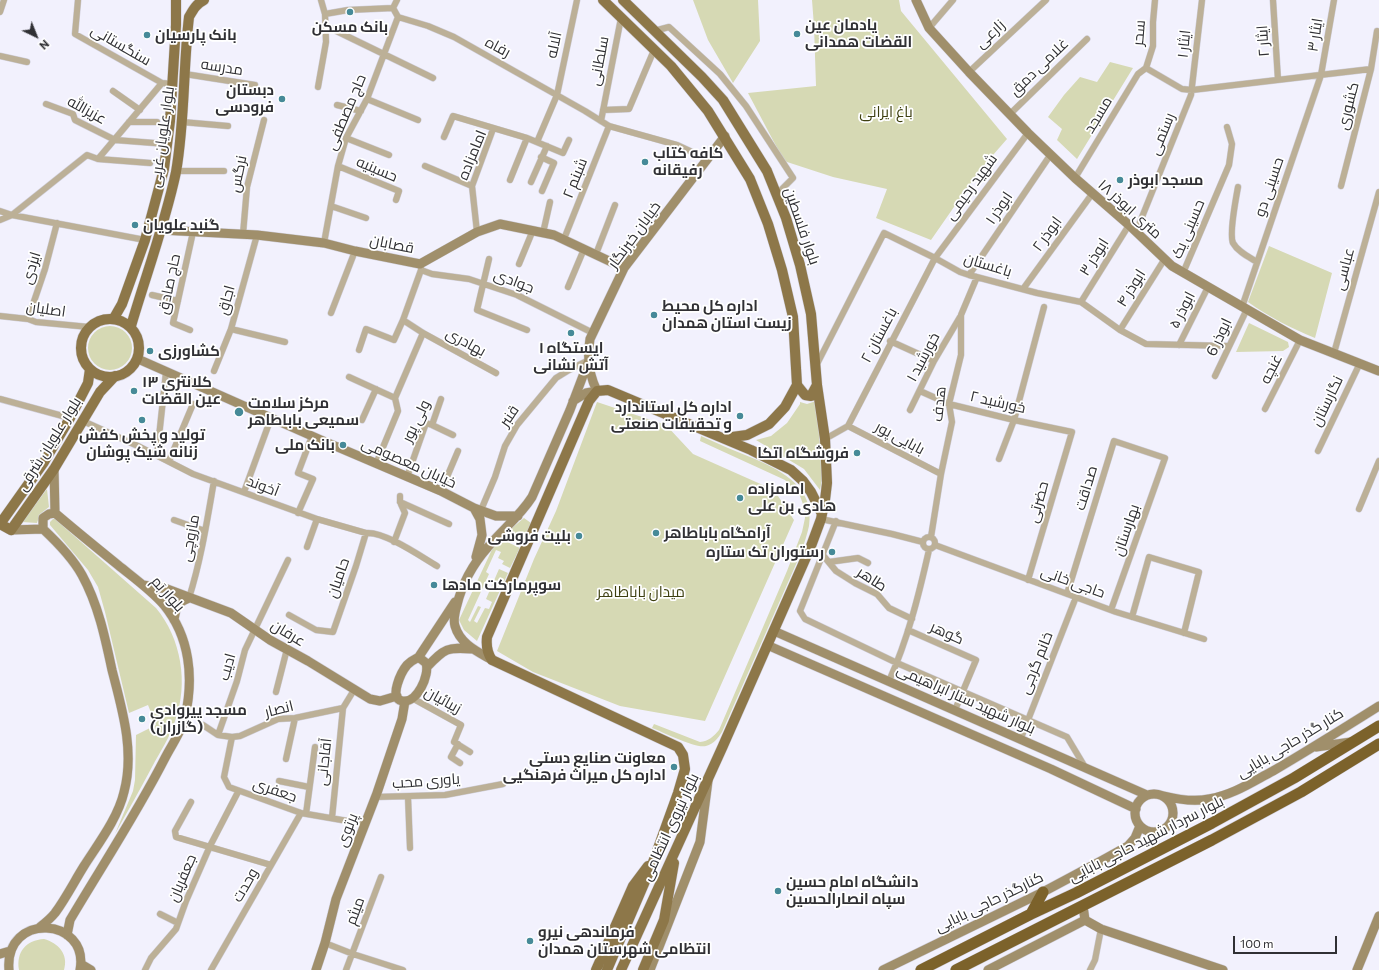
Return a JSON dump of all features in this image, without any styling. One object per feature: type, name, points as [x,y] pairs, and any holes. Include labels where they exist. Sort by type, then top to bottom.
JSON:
[{"type":"highway","name":"بلوار سردار شهید حاجی بابایی","points":[[921,970],[1212,823],[1294,778],[1379,726]]},
{"type":"highway","name":"بلوار سردار شهید حاجی بابایی","points":[[956,970],[1212,840],[1301,792],[1379,744]]},
{"type":"highway","points":[[1031,914],[1043,892]]},
{"type":"main road","name":"بلوار علویان غربی","points":[[114,318],[122,304],[146,240],[163,173],[167,144],[167,83],[176,25],[176,0]]},
{"type":"main road","name":"بلوار علویان غربی","points":[[131,326],[161,230],[175,173],[182,122],[189,17],[193,9],[204,0]]},
{"type":"main road","name":"بلوار فلسطین","points":[[603,0],[689,87],[708,111],[750,179],[768,224],[782,270],[793,317],[797,385]]},
{"type":"main road","name":"بلوار فلسطین","points":[[623,0],[702,77],[723,100],[767,171],[786,218],[800,265],[811,314],[817,385],[825,439],[827,483],[821,517]]},
{"type":"main road","name":"۱۸ متری ابوذر","points":[[916,0],[929,28],[969,72],[1075,178],[1129,225],[1164,260],[1300,340],[1379,371]]},
{"type":"main road","name":"خیابان خبرنگار","points":[[597,391],[592,382],[588,351],[593,333],[624,268],[724,136]]},
{"type":"main road","points":[[163,173],[175,173]]},
{"type":"main road","name":"قصابان","points":[[161,230],[257,235],[324,243],[355,252],[421,267],[477,232],[500,224],[533,230],[564,239],[624,268]]},
{"type":"main road","points":[[114,318],[131,326],[139,342],[138,359],[132,368],[124,373],[106,377],[97,374],[90,369],[84,362],[81,348],[84,335],[89,327],[105,319],[114,318]]},
{"type":"main road","name":"خیابان معصومی","points":[[138,359],[477,509],[496,516],[518,516]]},
{"type":"main road","name":"خیابان خبرنگار","points":[[472,568],[487,547],[518,516],[532,497],[589,360]]},
{"type":"main road","name":"بلوار علویان شرقی","points":[[0,524],[44,462],[70,418],[88,384],[90,369]]},
{"type":"main road","name":"بلوار علویان شرقی","points":[[11,530],[54,469],[100,392],[115,376]]},
{"type":"main road","points":[[724,438],[747,436],[769,424],[785,407],[797,385],[805,395],[811,396],[817,385]]},
{"type":"main road","points":[[573,401],[586,393],[608,390],[724,438],[776,462],[791,470],[803,481],[811,492],[821,517],[811,546],[767,646]]},
{"type":"main road","points":[[492,660],[486,646],[487,638],[589,401],[597,391]]},
{"type":"main road","points":[[43,529],[43,518],[49,514],[55,513],[54,469]]},
{"type":"main road","points":[[409,699],[400,700],[397,696],[396,689],[399,678],[407,665],[418,658],[458,597],[472,568],[479,551],[482,535],[477,509]]},
{"type":"main road","name":"بلوار بَم","points":[[55,513],[164,605],[182,635],[188,655],[190,669],[189,696],[185,719],[156,776],[70,920],[67,935]]},
{"type":"main road","points":[[0,524],[11,530],[43,529],[61,546],[82,574],[92,594],[101,620],[124,718],[128,758],[127,779],[124,794],[109,826],[54,914],[40,927]]},
{"type":"main road","name":"عرفان","points":[[142,585],[167,589],[231,614],[370,699],[380,701],[397,696]]},
{"type":"main road","points":[[458,597],[454,625],[462,639],[473,649],[492,660]]},
{"type":"main road","points":[[174,620],[176,607],[188,598]]},
{"type":"main road","name":"بلوار شهید ستار ابراهیمی","points":[[774,631],[1021,738],[1147,795]]},
{"type":"main road","points":[[790,655],[788,650],[789,646],[793,642],[798,641]]},
{"type":"main road","name":"بلوار نیروی انتظامی","points":[[621,970],[709,778],[767,646]]},
{"type":"main road","name":"بلوار شهید ستار ابراهیمی","points":[[767,646],[1051,769],[1136,809]]},
{"type":"main road","points":[[418,658],[424,660],[427,667],[441,652],[456,648],[473,649]]},
{"type":"main road","name":"بلوار نیروی انتظامی","points":[[492,660],[678,747],[683,755],[685,769],[657,853],[607,970]]},
{"type":"main road","name":"پرتوی","points":[[316,970],[325,943],[336,899],[375,797],[409,699],[422,687],[426,679],[427,667]]},
{"type":"main road","name":"کنار گذر حاجی بابایی","points":[[1164,796],[1179,800],[1194,801],[1211,799],[1235,792],[1313,748],[1379,706]]},
{"type":"main road","points":[[1313,748],[1354,741]]},
{"type":"main road","points":[[650,970],[700,842],[709,778]]},
{"type":"main road","points":[[1159,794],[1164,796],[1172,806],[1174,813],[1169,825],[1158,832],[1145,830],[1140,826],[1135,815],[1138,803],[1147,795],[1159,794]]},
{"type":"main road","name":"کنارگذر حاجی بابایی","points":[[883,970],[1043,892],[1128,846],[1135,838],[1140,826]]},
{"type":"main road","points":[[643,970],[664,920],[676,850]]},
{"type":"main road","name":"بلوار نیروی انتظامی","points":[[596,970],[633,886],[657,853]]},
{"type":"main road","points":[[1083,906],[1086,920],[1102,930],[1223,970]]},
{"type":"main road","points":[[1357,970],[1379,916]]},
{"type":"main road","points":[[988,970],[1086,920]]},
{"type":"main road","points":[[9,970],[8,961],[10,951],[15,942],[30,930],[40,927],[58,930],[67,935],[77,948],[80,967],[91,970]]},
{"type":"main road","points":[[0,954],[10,951]]},
{"type":"street","points":[[0,12],[4,0]]},
{"type":"street","name":"سنگستانی","points":[[78,0],[75,34],[167,83]]},
{"type":"street","points":[[318,87],[326,42],[325,14],[321,0]]},
{"type":"street","points":[[397,0],[394,8],[398,17]]},
{"type":"street","name":"آلاله","points":[[557,95],[577,0]]},
{"type":"street","points":[[929,28],[953,0]]},
{"type":"street","name":"زارعی","points":[[969,72],[1046,0]]},
{"type":"street","name":"سحر","points":[[1146,68],[1153,46],[1155,0]]},
{"type":"street","name":"ایثار ۱","points":[[1192,90],[1202,0]]},
{"type":"street","name":"ایثار ۲","points":[[1273,0],[1278,80]]},
{"type":"street","name":"ایثار ۳","points":[[1321,75],[1334,0]]},
{"type":"street","points":[[325,14],[372,8],[394,8]]},
{"type":"street","name":"رفاه","points":[[398,17],[428,26],[454,37],[526,76],[585,110],[609,126],[677,145],[707,159]]},
{"type":"street","name":"حاج مصطفی","points":[[324,243],[338,166],[346,138],[367,99],[398,17]]},
{"type":"street","name":"سلطانی","points":[[601,121],[621,18]]},
{"type":"street","points":[[326,26],[433,78]]},
{"type":"street","points":[[654,31],[670,27],[720,74],[746,106],[793,178],[776,195]]},
{"type":"street","name":"کشوری","points":[[1341,186],[1371,69],[1377,31]]},
{"type":"street","name":"غلامی دمق","points":[[1010,114],[1086,39]]},
{"type":"street","points":[[603,110],[629,109],[654,50]]},
{"type":"street","points":[[0,56],[27,62]]},
{"type":"street","points":[[1146,68],[1182,89],[1192,90],[1371,69]]},
{"type":"street","name":"مسجد","points":[[1075,178],[1138,74],[1146,68]]},
{"type":"street","name":"مدرسه","points":[[185,74],[255,86]]},
{"type":"street","name":"حسینی دو","points":[[1244,308],[1257,262],[1321,75]]},
{"type":"street","points":[[98,159],[129,122],[167,83]]},
{"type":"street","name":"رستمی","points":[[1136,232],[1192,96],[1192,90]]},
{"type":"street","points":[[113,92],[140,110]]},
{"type":"street","points":[[537,142],[557,95]]},
{"type":"street","points":[[367,99],[418,120]]},
{"type":"street","name":"عزیزالله","points":[[46,104],[73,114],[75,120],[115,140]]},
{"type":"street","points":[[337,105],[361,111]]},
{"type":"street","points":[[444,137],[453,116],[493,129]]},
{"type":"street","name":"نرگس","points":[[243,234],[247,187],[264,120]]},
{"type":"street","points":[[129,122],[157,122]]},
{"type":"street","points":[[182,122],[228,126]]},
{"type":"street","name":"شبنم ۲","points":[[564,239],[609,126]]},
{"type":"street","name":"حسینی یک","points":[[1183,272],[1229,165],[1232,144],[1228,127]]},
{"type":"street","name":"امامزاده","points":[[477,232],[472,186],[493,129],[527,138],[563,152],[569,140]]},
{"type":"street","name":"شهید رحیمی","points":[[935,258],[1028,132]]},
{"type":"street","points":[[346,138],[389,155]]},
{"type":"street","points":[[510,180],[527,138]]},
{"type":"street","points":[[115,140],[167,144]]},
{"type":"street","points":[[531,182],[547,146]]},
{"type":"street","name":"ابوذر ۱","points":[[969,275],[1051,154]]},
{"type":"street","points":[[0,220],[12,214],[87,155],[98,159],[150,163]]},
{"type":"street","points":[[541,157],[554,163],[542,191]]},
{"type":"street","points":[[216,163],[216,171]]},
{"type":"street","name":"حسینیه","points":[[338,166],[399,191],[396,200]]},
{"type":"street","points":[[425,166],[472,186]]},
{"type":"street","points":[[175,173],[224,170]]},
{"type":"street","points":[[1238,187],[1233,222],[1233,242],[1242,253],[1257,262]]},
{"type":"street","name":"عباسی","points":[[1334,353],[1379,192]]},
{"type":"street","name":"ابوذر ۲","points":[[1023,289],[1092,194]]},
{"type":"street","points":[[543,233],[550,202]]},
{"type":"street","points":[[596,254],[615,205]]},
{"type":"street","points":[[331,206],[366,218]]},
{"type":"street","points":[[0,211],[146,240]]},
{"type":"street","name":"ایزدی","points":[[28,319],[45,269],[57,223]]},
{"type":"street","name":"ابوذر ۳","points":[[1080,302],[1129,225]]},
{"type":"street","points":[[520,264],[533,230]]},
{"type":"street","name":"حاج صادق","points":[[190,330],[173,323],[193,232]]},
{"type":"street","name":"باغستان","points":[[816,366],[884,233],[960,272],[1023,289],[1080,302],[1120,330],[1146,344],[1229,346]]},
{"type":"street","name":"اجاق","points":[[214,371],[231,329],[257,235]]},
{"type":"street","points":[[568,287],[584,249]]},
{"type":"street","points":[[331,313],[355,252]]},
{"type":"street","points":[[489,258],[477,310],[527,330]]},
{"type":"street","name":"باغستان ۲","points":[[848,426],[890,341],[935,258]]},
{"type":"street","name":"ابوذر ۴","points":[[1120,330],[1164,260]]},
{"type":"street","points":[[360,350],[366,329],[394,340],[403,320],[421,267]]},
{"type":"street","name":"جوادی","points":[[421,267],[432,274],[469,279],[518,295],[593,333]]},
{"type":"street","name":"هدف","points":[[931,537],[940,474],[952,422],[949,404],[961,355],[961,315],[977,277]]},
{"type":"street","name":"ابوذر ۵","points":[[1179,345],[1208,287]]},
{"type":"street","points":[[152,295],[178,301]]},
{"type":"street","points":[[999,460],[1014,420],[1044,307]]},
{"type":"street","name":"ابوذر 6","points":[[1215,376],[1244,308]]},
{"type":"street","name":"خورشید ۱","points":[[910,410],[934,361],[961,315]]},
{"type":"street","name":"اصلیان","points":[[0,316],[28,319],[36,322],[89,327]]},
{"type":"street","name":"بهادری","points":[[403,320],[423,333],[496,373]]},
{"type":"street","points":[[231,329],[285,342]]},
{"type":"street","name":"ولی پور","points":[[395,398],[423,333]]},
{"type":"street","name":"غنچه","points":[[1265,409],[1300,340]]},
{"type":"street","points":[[890,341],[934,361]]},
{"type":"street","name":"قنبر","points":[[477,509],[495,477],[505,446],[517,425],[556,378],[589,360]]},
{"type":"street","name":"نگارستان","points":[[1318,451],[1360,363]]},
{"type":"street","points":[[157,455],[166,372]]},
{"type":"street","points":[[350,377],[395,398],[398,411],[376,464]]},
{"type":"street","points":[[362,420],[376,389]]},
{"type":"street","name":"خورشید ۲","points":[[920,391],[949,404],[1072,432]]},
{"type":"street","points":[[0,399],[70,418]]},
{"type":"street","name":"ولی پور","points":[[407,477],[426,423],[432,425],[441,399]]},
{"type":"street","points":[[169,461],[193,404]]},
{"type":"street","points":[[244,492],[271,418]]},
{"type":"street","name":"آخوند","points":[[83,421],[157,455],[193,474],[298,513],[366,533],[372,532],[394,542],[436,566]]},
{"type":"street","points":[[432,425],[453,435]]},
{"type":"street","points":[[825,439],[848,426]]},
{"type":"street","name":"بابایی پور","points":[[848,426],[940,474]]},
{"type":"street","name":"حضرتی","points":[[1028,580],[1072,432]]},
{"type":"street","points":[[298,513],[313,479],[298,473],[312,436]]},
{"type":"street","name":"صداقت","points":[[1067,594],[1114,441],[1165,458]]},
{"type":"street","points":[[441,492],[458,451]]},
{"type":"street","name":"بهارستان","points":[[1111,610],[1165,458]]},
{"type":"street","points":[[1359,509],[1379,461]]},
{"type":"street","name":"مازوچی","points":[[188,598],[195,579],[214,481]]},
{"type":"street","points":[[394,542],[405,513],[400,499],[449,524]]},
{"type":"street","points":[[821,517],[923,542]]},
{"type":"street","points":[[308,547],[317,519]]},
{"type":"street","points":[[174,520],[205,530]]},
{"type":"street","points":[[836,521],[800,611],[805,619],[897,663],[1067,737],[1085,767]]},
{"type":"street","name":"حامیان","points":[[288,615],[316,630],[333,632],[366,533]]},
{"type":"street","points":[[889,681],[897,663],[912,619],[929,550],[936,545],[936,542],[931,537],[925,539],[923,542]]},
{"type":"street","points":[[923,542],[924,547],[929,550]]},
{"type":"street","name":"حاجی خانی","points":[[936,545],[1111,610],[1204,638]]},
{"type":"street","name":"طاهر","points":[[822,554],[836,571],[877,594],[889,608],[912,619]]},
{"type":"street","points":[[1132,617],[1149,557],[1199,572],[1184,633]]},
{"type":"street","points":[[829,562],[858,558],[868,563]]},
{"type":"street","name":"ادیب","points":[[218,735],[245,650],[256,630],[288,560]]},
{"type":"street","name":"خانم گرجی","points":[[1021,738],[1076,597]]},
{"type":"street","name":"گوهر","points":[[908,630],[976,660],[963,691]]},
{"type":"street","points":[[276,692],[287,649]]},
{"type":"street","points":[[342,708],[354,690]]},
{"type":"street","points":[[955,710],[963,691]]},
{"type":"street","name":"زیبائیان","points":[[409,699],[461,725],[454,742],[458,744],[451,757],[460,763]]},
{"type":"street","name":"انصار","points":[[203,725],[218,735],[232,737],[240,736],[278,719],[295,718],[342,708]]},
{"type":"street","name":"آقاجانی","points":[[332,818],[342,708]]},
{"type":"street","points":[[286,758],[295,718]]},
{"type":"street","name":"جعفری","points":[[232,737],[224,777],[229,787],[238,792],[303,814],[365,824]]},
{"type":"street","points":[[458,744],[470,752]]},
{"type":"street","points":[[303,814],[315,747]]},
{"type":"street","points":[[279,781],[309,787]]},
{"type":"street","name":"یاوری محب","points":[[375,797],[445,795],[503,784]]},
{"type":"street","name":"جعفریان","points":[[145,970],[151,958],[176,929],[210,846],[238,792]]},
{"type":"street","points":[[408,797],[410,848]]},
{"type":"street","points":[[191,802],[175,831],[176,837],[271,865]]},
{"type":"street","name":"وحدت","points":[[212,970],[271,865],[303,814]]},
{"type":"street","name":"میثم","points":[[353,954],[381,877]]},
{"type":"street","points":[[160,914],[178,923]]},
{"type":"street","points":[[1090,970],[1095,960],[1102,930]]},
{"type":"street","points":[[325,943],[353,954],[404,970]]},
{"type":"street","points":[[346,970],[353,954]]},
{"type":"green space","points":[[693,0],[758,0],[760,41],[733,83],[708,40]]},
{"type":"green space","name":"باغ ایرانی","points":[[812,0],[899,0],[901,11],[1007,139],[979,171],[931,240],[876,218],[887,189],[833,177],[784,161],[748,93],[816,86]]},
{"type":"green space","points":[[1110,62],[1133,68],[1077,159],[1057,140],[1062,129],[1048,117],[1064,95],[1080,77],[1097,82]]},
{"type":"green space","points":[[1269,246],[1332,273],[1315,338],[1280,322],[1248,302]]},
{"type":"green space","points":[[1249,323],[1288,342],[1289,347],[1283,351],[1236,352]]},
{"type":"green space","points":[[106,326],[114,326],[119,327],[126,332],[131,339],[131,357],[126,364],[119,369],[106,370],[98,367],[91,360],[88,352],[88,344],[91,336],[98,329]]},
{"type":"green space","points":[[816,401],[823,475],[820,490],[804,469],[756,440],[771,436],[787,423],[800,402],[807,404]]},
{"type":"green space","name":"میدان باباطاهر","points":[[597,402],[666,425],[693,454],[774,490],[794,520],[705,721],[620,706],[533,672],[497,651],[534,559],[556,511]]},
{"type":"green space","points":[[701,436],[766,464],[786,476],[795,483],[802,492],[807,501],[810,513],[809,526],[801,553],[722,732],[714,742],[706,746],[687,743],[652,728],[654,724],[700,742],[711,738],[719,730],[787,571],[802,532],[805,518],[804,507],[800,496],[785,480],[700,441]]},
{"type":"green space","points":[[47,489],[49,507],[40,514],[37,523],[22,522]]},
{"type":"green space","points":[[524,518],[531,523],[522,544],[504,535],[501,539],[520,548],[510,568],[502,564],[504,561],[498,558],[501,552],[496,550],[486,572],[489,574],[468,620],[470,622],[478,606],[481,607],[474,621],[477,623],[485,608],[489,609],[492,602],[486,599],[499,569],[508,573],[477,641],[464,630],[459,620],[496,541]]},
{"type":"green space","points":[[55,519],[156,608],[165,620],[171,633],[177,647],[180,662],[182,676],[181,692],[173,727],[115,834],[133,791],[135,780],[136,735],[156,725],[148,705],[129,713],[98,587],[88,570],[50,525],[50,522]]},
{"type":"green space","points":[[44,939],[58,946],[64,954],[64,970],[19,970],[19,958],[24,948],[32,942]]},
{"type":"place","name":"بانک مسکن","points":[[350,12]]},
{"type":"place","name":"یادمان عین القضات همدانی","points":[[797,34]]},
{"type":"place","name":"بانک پارسیان","points":[[147,35]]},
{"type":"place","name":"دبستان فرودسی","points":[[282,99]]},
{"type":"place","name":"کافه کتاب رفیقانه","points":[[645,162]]},
{"type":"place","name":"مسجد ابوذر","points":[[1120,180]]},
{"type":"place","name":"گنبد علویان","points":[[135,225]]},
{"type":"place","name":"اداره کل محیط زیست استان همدان","points":[[654,315]]},
{"type":"place","name":"ایستگاه ۱ آتش نشانی","points":[[571,333]]},
{"type":"place","name":"کشاورزی","points":[[150,351]]},
{"type":"place","name":"کلانتری ۱۳ عین القضات","points":[[134,391]]},
{"type":"place","name":"مرکز سلامت سمیعی باباطاهر","points":[[239,412]]},
{"type":"place","name":"اداره کل استاندارد و تحقیقات صنعتی","points":[[740,416]]},
{"type":"place","name":"تولید و پخش کفش زنانه شیک پوشان","points":[[142,420]]},
{"type":"place","name":"بانک ملی","points":[[343,445]]},
{"type":"place","name":"فروشگاه اتکا","points":[[857,453]]},
{"type":"place","name":"امامزاده هادی بن علی","points":[[740,498]]},
{"type":"place","name":"آرامگاه باباطاهر","points":[[656,533]]},
{"type":"place","name":"بلیت فروشی","points":[[579,536]]},
{"type":"place","name":"رستوران تک ستاره","points":[[832,552]]},
{"type":"place","name":"سوپرمارکت مادها","points":[[434,585]]},
{"type":"place","name":"مسجد پیروادی (گازران)","points":[[142,719]]},
{"type":"place","name":"معاونت صنایع دستی اداره کل میراث فرهنگیی","points":[[674,767]]},
{"type":"place","name":"دانشگاه امام حسین سپاه انصارالحسین","points":[[778,891]]},
{"type":"place","name":"فرماندهی نیرو انتظامی شهرستان همدان","points":[[530,941]]}]
